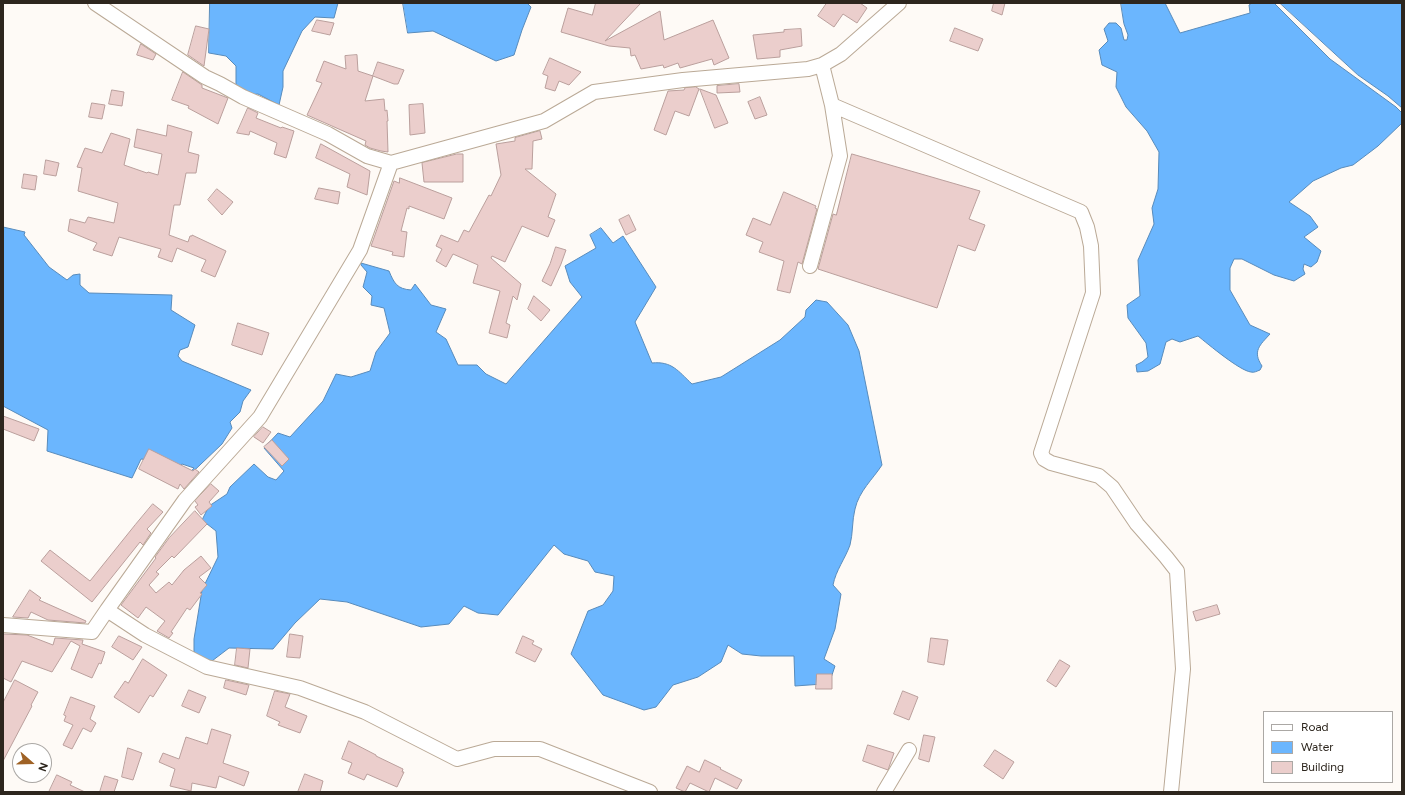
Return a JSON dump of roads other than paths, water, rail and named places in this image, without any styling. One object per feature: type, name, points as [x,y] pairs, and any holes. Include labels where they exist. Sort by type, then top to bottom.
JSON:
[{"type":"street","points":[[95,3],[205,77],[243,97],[328,134],[367,156],[391,163],[544,121],[594,92],[683,80],[808,69],[822,65],[841,54],[899,3]]},
{"type":"street","points":[[810,266],[840,156],[832,105],[822,65]]},
{"type":"street","points":[[832,105],[1081,212],[1087,228],[1091,246],[1093,293],[1041,453],[1044,459],[1050,463],[1099,476],[1112,487],[1136,524],[1177,571],[1183,669],[1171,792]]},
{"type":"street","points":[[3,624],[92,632],[185,500],[260,417],[360,250],[391,163]]},
{"type":"street","points":[[107,610],[145,635],[207,667],[300,688],[365,712],[457,758],[494,750],[540,749],[650,792]]},
{"type":"street","points":[[884,792],[909,750]]},
{"type":"water","points":[[210,3],[338,3],[334,18],[315,17],[302,31],[283,71],[283,87],[279,105],[258,94],[251,95],[236,91],[236,66],[226,56],[209,53]]},
{"type":"water","points":[[403,3],[527,3],[531,7],[514,55],[496,61],[433,31],[408,33]]},
{"type":"water","points":[[1121,3],[1165,3],[1180,33],[1250,13],[1249,5],[1252,3],[1274,3],[1330,59],[1396,107],[1402,113],[1402,123],[1378,146],[1353,165],[1341,168],[1313,181],[1289,202],[1310,216],[1318,227],[1304,237],[1321,251],[1317,262],[1311,267],[1304,264],[1303,269],[1305,274],[1294,281],[1274,275],[1242,259],[1234,259],[1230,268],[1230,290],[1250,325],[1270,334],[1258,348],[1259,361],[1262,366],[1260,370],[1256,372],[1251,372],[1239,367],[1198,336],[1180,342],[1172,339],[1166,342],[1160,364],[1148,371],[1137,372],[1136,365],[1148,357],[1146,343],[1128,318],[1127,305],[1140,296],[1138,260],[1154,224],[1152,208],[1158,189],[1159,152],[1147,131],[1126,107],[1116,87],[1117,72],[1102,65],[1099,50],[1108,41],[1104,29],[1109,23],[1116,23],[1121,28],[1124,40],[1127,40],[1128,35],[1124,24]]},
{"type":"water","points":[[1280,3],[1402,3],[1402,108],[1388,96],[1358,75]]},
{"type":"water","points":[[3,227],[25,232],[24,235],[49,267],[67,280],[73,275],[80,274],[80,285],[89,293],[172,295],[171,310],[195,325],[188,347],[180,350],[178,356],[182,361],[251,390],[243,401],[240,412],[230,422],[232,428],[222,444],[180,484],[194,468],[182,464],[172,472],[150,460],[141,459],[132,478],[47,451],[48,430],[3,406]]},
{"type":"water","points":[[601,228],[613,243],[623,236],[656,287],[635,322],[652,363],[670,365],[692,384],[721,377],[780,340],[805,317],[806,310],[816,300],[827,302],[848,325],[859,351],[882,465],[863,491],[857,503],[854,513],[850,545],[836,574],[833,585],[841,594],[835,629],[824,659],[835,666],[831,678],[823,684],[795,686],[794,656],[761,656],[742,654],[728,645],[721,662],[698,677],[673,685],[656,707],[644,710],[603,695],[571,654],[588,611],[603,605],[613,591],[614,576],[595,572],[588,561],[564,554],[554,545],[498,615],[478,613],[464,606],[449,624],[421,627],[347,602],[320,599],[295,623],[273,649],[229,648],[208,664],[194,657],[194,639],[202,590],[218,557],[216,531],[202,520],[209,506],[227,494],[230,487],[254,464],[268,477],[276,480],[284,471],[264,448],[278,433],[290,437],[323,401],[336,374],[351,377],[370,371],[376,352],[390,333],[384,308],[371,305],[372,296],[363,287],[367,272],[361,263],[389,271],[394,282],[399,287],[411,290],[415,284],[431,305],[446,309],[436,332],[446,339],[458,365],[477,365],[486,374],[506,384],[582,297],[570,282],[565,266],[596,248],[590,235]]}]
